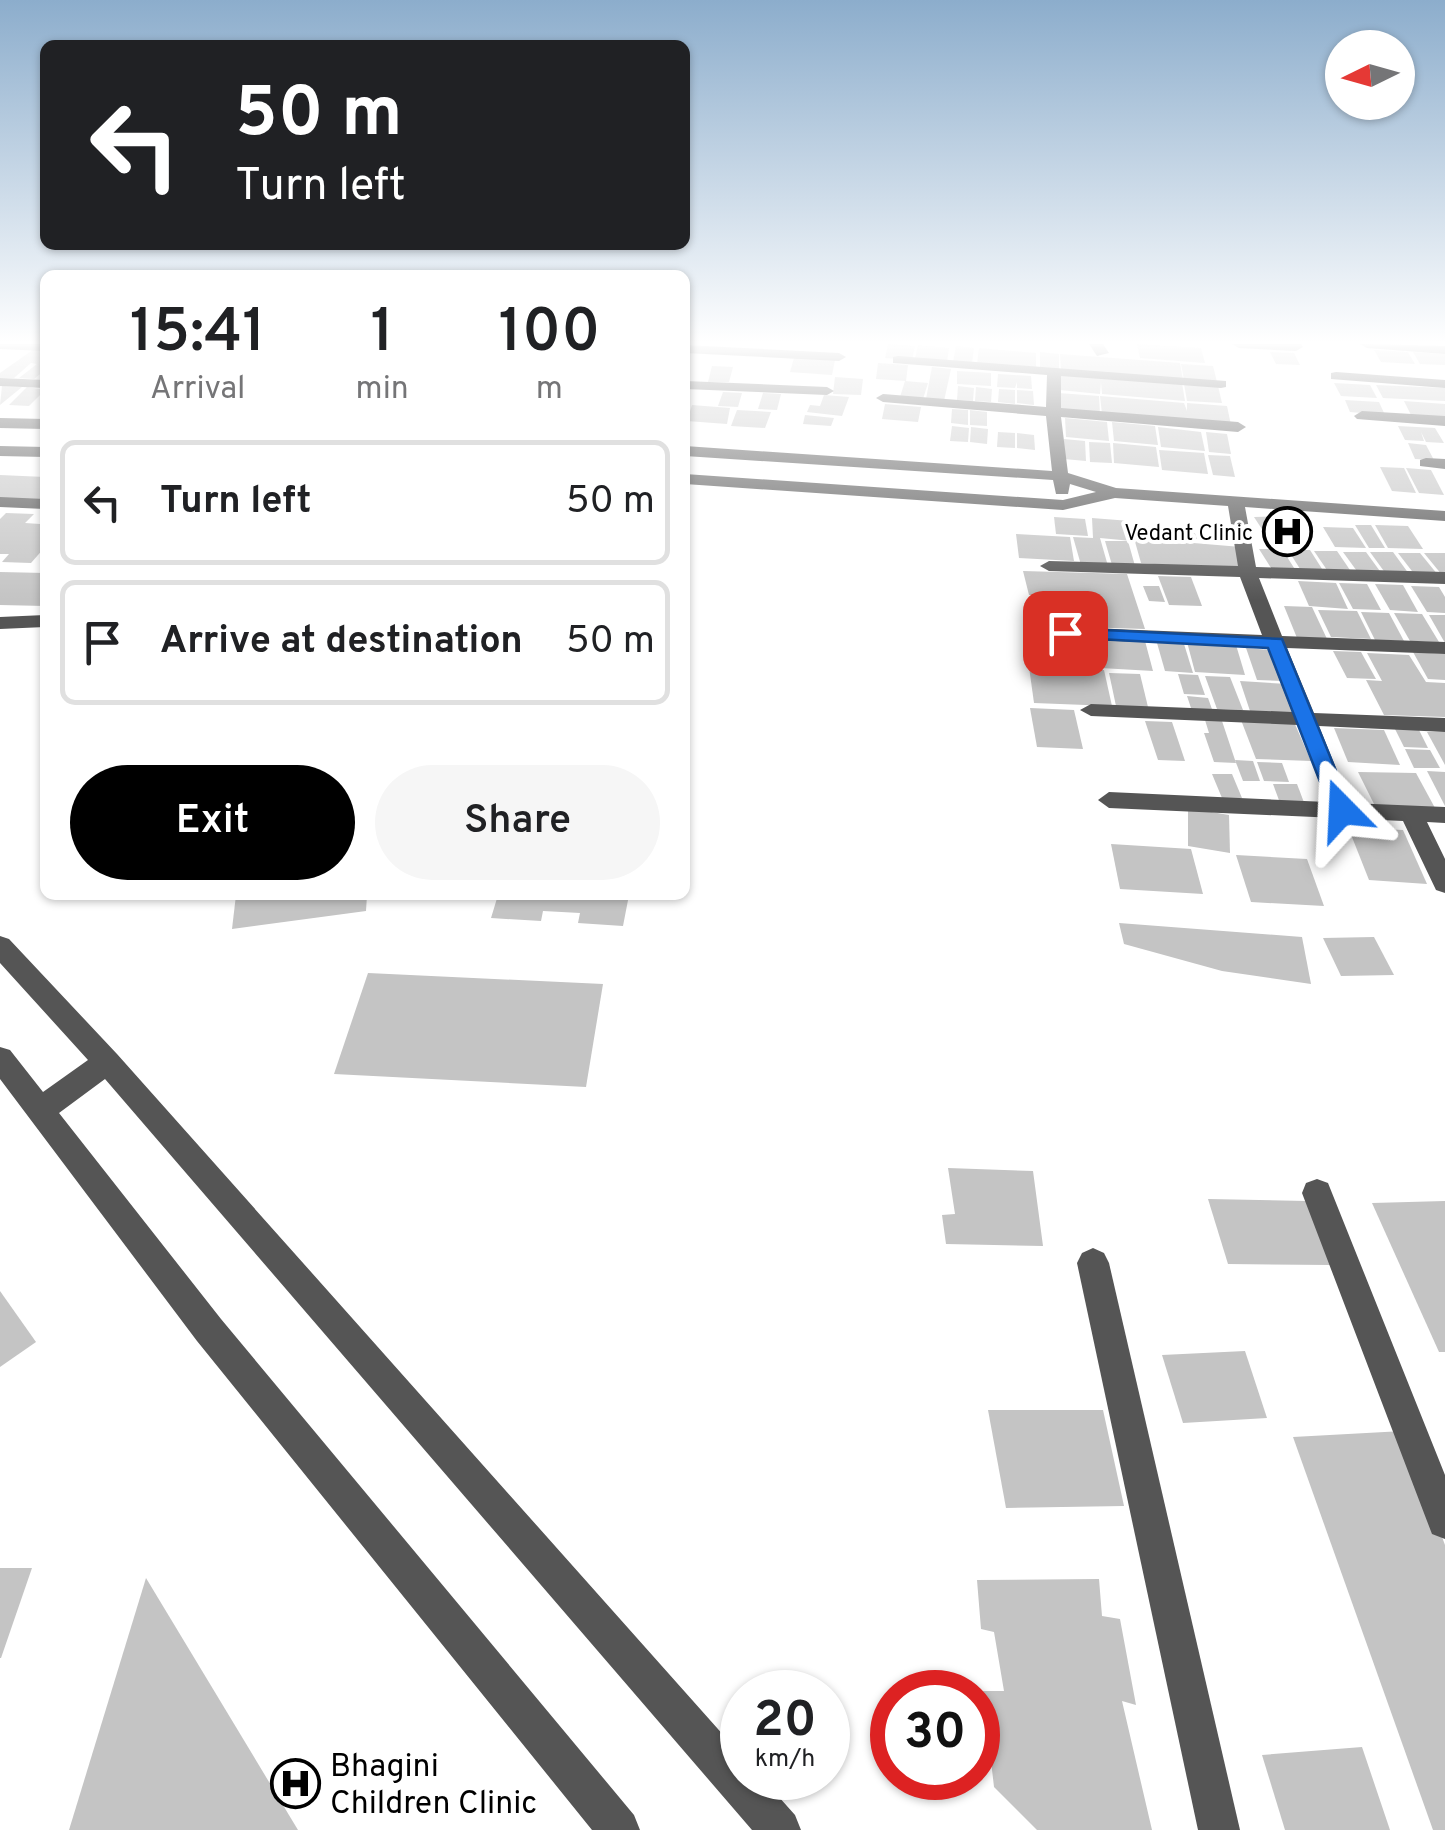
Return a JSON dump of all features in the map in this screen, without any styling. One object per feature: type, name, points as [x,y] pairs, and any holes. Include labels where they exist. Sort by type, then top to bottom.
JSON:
[{"type":"street","points":[[1055,429],[1063,505]]},
{"type":"street","points":[[0,450],[40,452]]},
{"type":"street","points":[[690,451],[1060,476],[1116,493],[1445,516]]},
{"type":"street","points":[[1426,464],[1445,464]]},
{"type":"street","points":[[690,479],[1063,505],[1116,493]]},
{"type":"street","points":[[0,502],[40,504]]},
{"type":"street","points":[[1236,503],[1248,574],[1342,810]]},
{"type":"street","points":[[1049,566],[1445,578]]},
{"type":"street","points":[[0,623],[40,620]]},
{"type":"street","points":[[1065,633],[1445,648]]},
{"type":"street","points":[[1091,710],[1445,725]]},
{"type":"street","points":[[1109,800],[1445,815]]},
{"type":"street","points":[[1411,813],[1445,884]]},
{"type":"street","points":[[0,946],[107,1062],[780,1830]]},
{"type":"street","points":[[0,1058],[209,1330],[619,1830]]},
{"type":"street","points":[[42,1109],[107,1062]]},
{"type":"street","points":[[1317,1193],[1445,1520]]},
{"type":"street","points":[[1092,1263],[1219,1830]]},
{"type":"building","points":[[952,429],[969,429],[968,442],[950,441]]},
{"type":"building","points":[[971,429],[988,429],[987,444],[970,442]]},
{"type":"building","points":[[1066,429],[1108,429],[1109,441],[1066,437]]},
{"type":"building","points":[[1113,429],[1156,429],[1158,445],[1114,441]]},
{"type":"building","points":[[1158,429],[1179,429],[1201,432],[1205,451],[1161,447]]},
{"type":"building","points":[[1400,429],[1436,429],[1444,443],[1426,442],[1421,432],[1424,441],[1405,440]]},
{"type":"building","points":[[998,432],[1015,433],[1015,448],[997,447]]},
{"type":"building","points":[[1206,432],[1227,434],[1231,454],[1209,452]]},
{"type":"building","points":[[1017,433],[1034,435],[1035,450],[1017,448]]},
{"type":"building","points":[[1064,439],[1085,441],[1086,461],[1064,459]]},
{"type":"building","points":[[1089,442],[1110,443],[1112,463],[1090,462]]},
{"type":"building","points":[[1113,443],[1156,447],[1159,467],[1114,463]]},
{"type":"building","points":[[1408,443],[1426,445],[1434,460],[1415,459]]},
{"type":"building","points":[[1159,450],[1204,453],[1208,474],[1162,470]]},
{"type":"building","points":[[1208,455],[1230,456],[1235,477],[1213,475]]},
{"type":"building","points":[[1380,467],[1404,468],[1416,493],[1392,491]]},
{"type":"building","points":[[1406,468],[1431,470],[1444,495],[1419,493]]},
{"type":"building","points":[[0,475],[40,477],[40,501],[0,499]]},
{"type":"building","points":[[6,513],[34,514],[25,523],[40,524],[40,553],[31,563],[2,562],[9,554],[0,554],[0,519]]},
{"type":"building","points":[[1294,516],[1311,543],[1271,543],[1254,517]]},
{"type":"building","points":[[1054,517],[1085,519],[1088,536],[1056,534]]},
{"type":"building","points":[[1092,518],[1130,521],[1132,541],[1100,538],[1108,566],[1081,565],[1073,537],[1093,538]]},
{"type":"building","points":[[1355,525],[1371,525],[1385,548],[1369,548]]},
{"type":"building","points":[[1375,525],[1408,526],[1423,549],[1388,548]]},
{"type":"building","points":[[1141,526],[1193,528],[1197,539],[1144,537]]},
{"type":"building","points":[[1323,527],[1353,528],[1366,548],[1335,547]]},
{"type":"building","points":[[1016,534],[1070,537],[1074,561],[1019,558]]},
{"type":"building","points":[[1134,538],[1241,547],[1240,570],[1141,563]]},
{"type":"building","points":[[1105,541],[1128,541],[1135,566],[1112,565]]},
{"type":"building","points":[[1259,549],[1282,549],[1296,571],[1273,571]]},
{"type":"building","points":[[1288,550],[1310,550],[1324,572],[1302,572]]},
{"type":"building","points":[[1314,551],[1337,551],[1352,573],[1329,573]]},
{"type":"building","points":[[1343,552],[1366,552],[1382,574],[1359,574]]},
{"type":"building","points":[[1370,552],[1393,552],[1409,574],[1386,574]]},
{"type":"building","points":[[1398,553],[1420,553],[1438,575],[1415,575]]},
{"type":"building","points":[[1424,553],[1445,553],[1445,575],[1442,575]]},
{"type":"building","points":[[1023,571],[1127,574],[1145,629],[1081,627],[1073,597],[1029,595]]},
{"type":"building","points":[[0,572],[40,573],[40,606],[0,605]]},
{"type":"building","points":[[1158,576],[1191,577],[1202,606],[1169,605]]},
{"type":"building","points":[[1298,581],[1336,583],[1348,609],[1309,606]]},
{"type":"building","points":[[1339,583],[1367,584],[1381,610],[1353,609]]},
{"type":"building","points":[[1375,584],[1403,585],[1418,612],[1390,610]]},
{"type":"building","points":[[1143,586],[1159,586],[1165,602],[1149,601]]},
{"type":"building","points":[[1411,586],[1439,587],[1445,597],[1445,613],[1427,612]]},
{"type":"building","points":[[1044,600],[1066,601],[1074,630],[1051,629]]},
{"type":"building","points":[[1284,606],[1312,607],[1327,639],[1297,638]]},
{"type":"building","points":[[1318,610],[1357,611],[1371,639],[1331,637]]},
{"type":"building","points":[[1361,612],[1389,613],[1404,641],[1375,640]]},
{"type":"building","points":[[1394,613],[1422,614],[1439,642],[1410,641]]},
{"type":"building","points":[[1429,615],[1445,615],[1445,643]]},
{"type":"building","points":[[1078,638],[1145,641],[1153,671],[1083,667]]},
{"type":"building","points":[[1028,640],[1075,643],[1079,667],[1032,664]]},
{"type":"building","points":[[1187,642],[1236,645],[1245,675],[1195,672]]},
{"type":"building","points":[[1157,643],[1184,644],[1193,673],[1165,671]]},
{"type":"building","points":[[1246,648],[1270,650],[1283,681],[1257,680]]},
{"type":"building","points":[[1333,651],[1361,652],[1376,679],[1347,678]]},
{"type":"building","points":[[1413,652],[1445,654],[1445,680],[1428,679]]},
{"type":"building","points":[[1367,653],[1409,655],[1426,682],[1445,683],[1445,717],[1384,715],[1366,680],[1382,681]]},
{"type":"building","points":[[1029,667],[1104,670],[1112,706],[1034,703]]},
{"type":"building","points":[[1109,673],[1140,674],[1148,707],[1116,706]]},
{"type":"building","points":[[1178,674],[1198,675],[1205,695],[1184,694]]},
{"type":"building","points":[[1205,676],[1230,677],[1243,710],[1217,709]]},
{"type":"building","points":[[1240,681],[1287,684],[1297,713],[1250,711]]},
{"type":"building","points":[[1187,696],[1208,698],[1213,712],[1192,711]]},
{"type":"building","points":[[1030,708],[1074,710],[1083,749],[1037,747]]},
{"type":"building","points":[[1205,720],[1222,721],[1236,763],[1214,762],[1204,733],[1209,733]]},
{"type":"building","points":[[1241,720],[1294,722],[1311,761],[1256,759]]},
{"type":"building","points":[[1145,721],[1172,722],[1185,761],[1158,760]]},
{"type":"building","points":[[1334,728],[1384,730],[1400,765],[1348,762]]},
{"type":"building","points":[[1395,729],[1419,730],[1428,748],[1404,747]]},
{"type":"building","points":[[1427,732],[1445,732],[1445,765]]},
{"type":"building","points":[[1405,749],[1430,750],[1440,768],[1414,768]]},
{"type":"building","points":[[1235,760],[1253,761],[1260,781],[1243,781]]},
{"type":"building","points":[[1257,762],[1282,763],[1289,782],[1264,781]]},
{"type":"building","points":[[1427,771],[1445,772],[1445,806]]},
{"type":"building","points":[[1358,772],[1416,773],[1435,808],[1375,806]]},
{"type":"building","points":[[1212,774],[1232,774],[1242,798],[1222,798]]},
{"type":"building","points":[[1273,784],[1297,784],[1305,805],[1280,803]]},
{"type":"building","points":[[1188,808],[1229,815],[1230,853],[1188,846]]},
{"type":"building","points":[[1348,827],[1403,830],[1427,884],[1369,880]]},
{"type":"building","points":[[1111,844],[1191,849],[1203,894],[1120,889]]},
{"type":"building","points":[[1236,855],[1307,859],[1324,906],[1251,902]]},
{"type":"building","points":[[235,900],[367,900],[366,911],[232,929]]},
{"type":"building","points":[[496,900],[628,900],[623,926],[578,923],[580,913],[543,911],[541,921],[491,918]]},
{"type":"building","points":[[1119,923],[1302,937],[1311,984],[1222,971],[1124,944]]},
{"type":"building","points":[[1374,937],[1394,975],[1341,976],[1323,938]]},
{"type":"building","points":[[368,973],[603,984],[586,1087],[334,1074]]},
{"type":"building","points":[[948,1168],[1033,1171],[1043,1246],[946,1244],[942,1215],[955,1214]]},
{"type":"building","points":[[1208,1199],[1306,1201],[1331,1265],[1228,1264]]},
{"type":"building","points":[[1445,1201],[1445,1352],[1439,1352],[1372,1203]]},
{"type":"building","points":[[0,1291],[36,1342],[0,1367]]},
{"type":"building","points":[[1245,1351],[1267,1418],[1183,1423],[1162,1355]]},
{"type":"building","points":[[988,1410],[1103,1410],[1124,1506],[1006,1508]]},
{"type":"building","points":[[1403,1431],[1445,1545],[1445,1830],[1433,1830],[1293,1437]]},
{"type":"building","points":[[0,1568],[32,1568],[1,1658],[0,1658]]},
{"type":"building","points":[[146,1578],[298,1830],[69,1830]]},
{"type":"building","points":[[1099,1579],[1102,1616],[1120,1619],[1136,1705],[1122,1701],[1152,1830],[1037,1830],[1000,1793],[1000,1691],[1004,1691],[994,1632],[981,1629],[977,1580]]},
{"type":"building","points":[[1362,1747],[1390,1830],[1285,1830],[1262,1755]]},
{"type":"place","name":"Vedant Clinic","points":[[1288,532]]},
{"type":"place","name":"Bhagini Children Clinic","points":[[295,1783]]},
{"type":"route","points":[[1065,633],[1276,643],[1342,810]]}]
